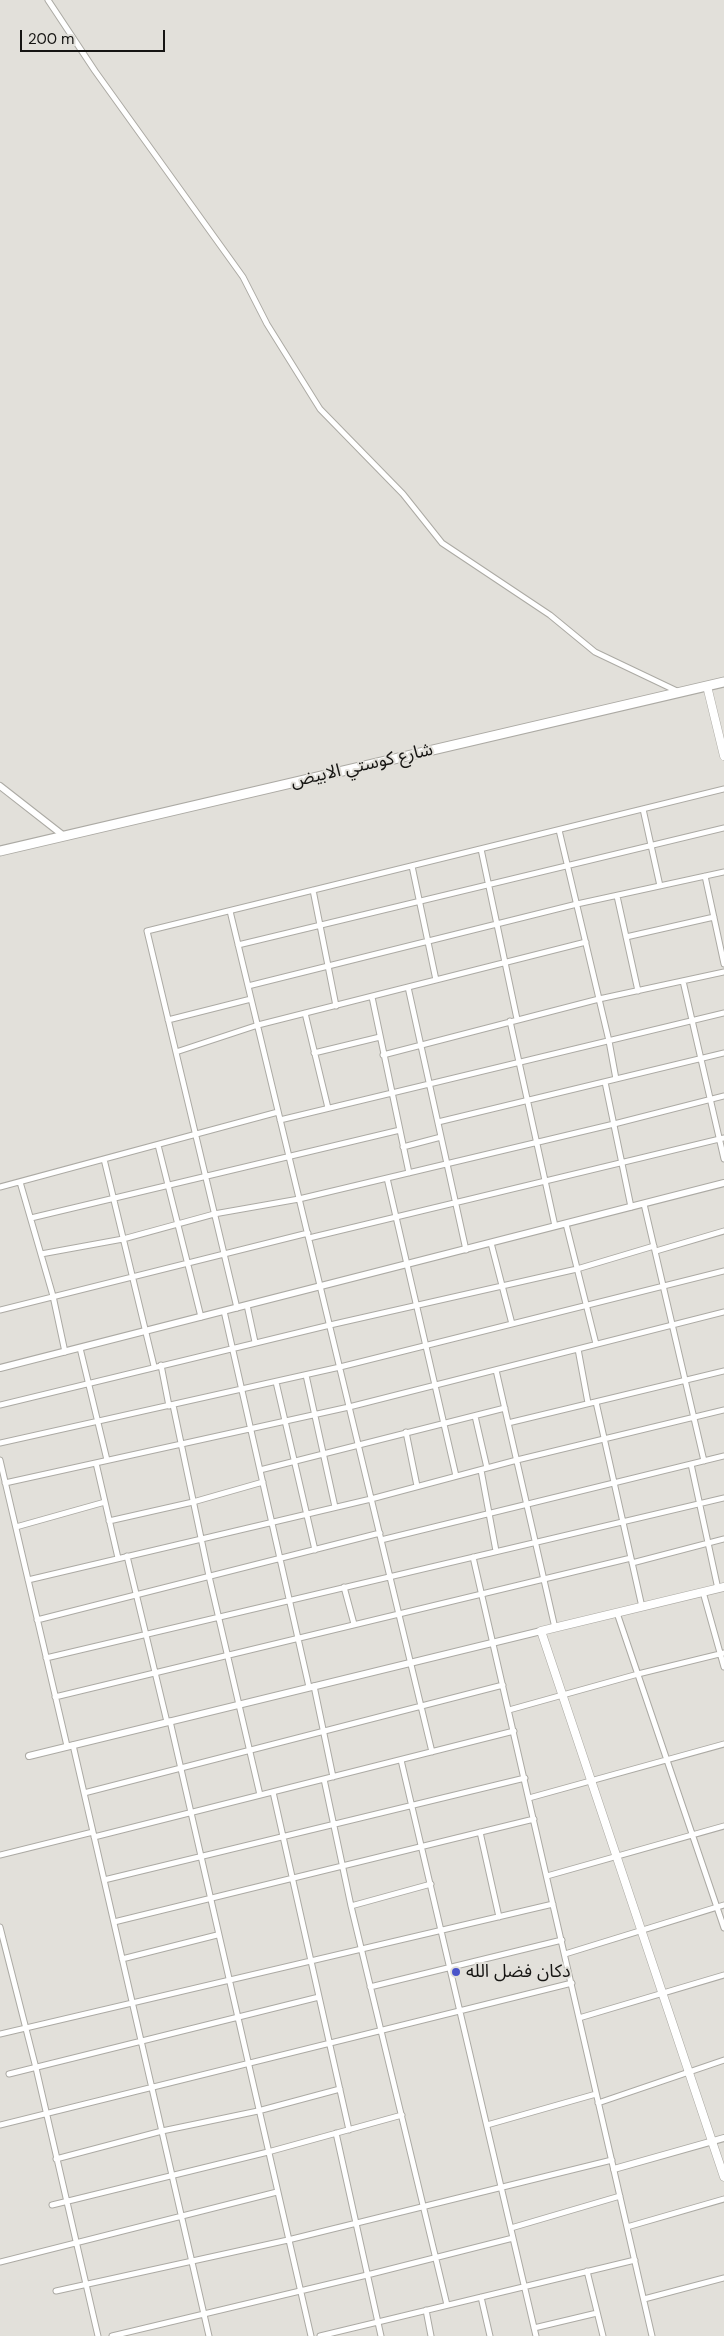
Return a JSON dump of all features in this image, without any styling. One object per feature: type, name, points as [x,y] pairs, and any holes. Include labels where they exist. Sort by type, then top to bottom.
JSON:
[{"type":"highway","name":"شارع كوستي الابيض","points":[[0,851],[724,682]]},
{"type":"main road","points":[[707,686],[724,756]]},
{"type":"main road","points":[[721,1588],[541,1631],[724,2177]]},
{"type":"street","points":[[48,0],[100,79],[242,277],[267,324],[320,409],[403,494],[442,543],[550,615],[595,652],[679,692]]},
{"type":"street","points":[[0,786],[64,836]]},
{"type":"street","points":[[237,1308],[147,931],[724,790]]},
{"type":"street","points":[[643,809],[660,886]]},
{"type":"street","points":[[238,945],[567,865],[652,847],[724,828]]},
{"type":"street","points":[[559,830],[609,1041],[616,1079]]},
{"type":"street","points":[[482,849],[517,1019]]},
{"type":"street","points":[[412,866],[436,980]]},
{"type":"street","points":[[248,986],[577,904],[724,872]]},
{"type":"street","points":[[705,876],[724,964]]},
{"type":"street","points":[[313,890],[336,1006]]},
{"type":"street","points":[[617,896],[638,990]]},
{"type":"street","points":[[230,911],[432,1752]]},
{"type":"street","points":[[626,936],[714,916]]},
{"type":"street","points":[[176,1052],[258,1025],[586,942]]},
{"type":"street","points":[[383,1055],[599,999],[724,972]]},
{"type":"street","points":[[683,980],[710,1099],[722,1138],[724,1159]]},
{"type":"street","points":[[408,987],[466,1250]]},
{"type":"street","points":[[372,996],[409,1173]]},
{"type":"street","points":[[168,1020],[251,999]]},
{"type":"street","points":[[304,1013],[328,1108]]},
{"type":"street","points":[[280,1120],[724,1013]]},
{"type":"street","points":[[510,1021],[556,1226]]},
{"type":"street","points":[[314,1053],[380,1036]]},
{"type":"street","points":[[438,1122],[724,1053]]},
{"type":"street","points":[[605,1082],[631,1207]]},
{"type":"street","points":[[41,1254],[123,1239],[214,1214],[299,1199],[724,1096]]},
{"type":"street","points":[[0,1187],[278,1112]]},
{"type":"street","points":[[30,1218],[400,1130]]},
{"type":"street","points":[[403,1147],[441,1137]]},
{"type":"street","points":[[0,1310],[224,1254],[396,1218],[722,1138]]},
{"type":"street","points":[[158,1144],[201,1317]]},
{"type":"street","points":[[104,1159],[154,1366]]},
{"type":"street","points":[[387,1178],[456,1476]]},
{"type":"street","points":[[20,1182],[53,1296],[65,1352]]},
{"type":"street","points":[[0,1368],[724,1183]]},
{"type":"street","points":[[644,1204],[704,1461]]},
{"type":"street","points":[[566,1224],[596,1344]]},
{"type":"street","points":[[0,1405],[154,1366],[577,1268],[724,1230]]},
{"type":"street","points":[[491,1243],[512,1324]]},
{"type":"street","points":[[0,1443],[340,1367],[724,1271]]},
{"type":"street","points":[[247,1305],[256,1342]]},
{"type":"street","points":[[224,1311],[289,1600],[324,1731],[333,1777]]},
{"type":"street","points":[[5,1483],[349,1407],[724,1312]]},
{"type":"street","points":[[80,1348],[107,1460]]},
{"type":"street","points":[[578,1349],[588,1403]]},
{"type":"street","points":[[161,1365],[182,1444],[200,1539],[251,1750],[260,1795]]},
{"type":"street","points":[[496,1370],[555,1628]]},
{"type":"street","points":[[508,1422],[724,1371]]},
{"type":"street","points":[[306,1375],[335,1507]]},
{"type":"street","points":[[276,1382],[315,1550]]},
{"type":"street","points":[[596,1402],[642,1607]]},
{"type":"street","points":[[260,1470],[293,1460],[505,1408]]},
{"type":"street","points":[[28,1580],[371,1499],[517,1460],[724,1410]]},
{"type":"street","points":[[475,1416],[496,1551]]},
{"type":"street","points":[[406,1432],[417,1486]]},
{"type":"street","points":[[381,1540],[724,1456]]},
{"type":"street","points":[[0,1460],[55,1697],[84,1793],[94,1834],[209,2336]]},
{"type":"street","points":[[96,1463],[118,1558]]},
{"type":"street","points":[[691,1464],[708,1544],[721,1588]]},
{"type":"street","points":[[109,1521],[193,1502],[263,1482]]},
{"type":"street","points":[[46,1658],[724,1498]]},
{"type":"street","points":[[16,1527],[105,1502]]},
{"type":"street","points":[[37,1620],[380,1533]]},
{"type":"street","points":[[55,1697],[354,1624],[724,1540]]},
{"type":"street","points":[[127,1556],[154,1673],[180,1768],[310,2336]]},
{"type":"street","points":[[473,1557],[652,2336]]},
{"type":"street","points":[[344,1587],[354,1624]]},
{"type":"street","points":[[703,1592],[722,1654],[724,1667]]},
{"type":"street","points":[[617,1613],[724,1928]]},
{"type":"street","points":[[28,1756],[541,1631]]},
{"type":"street","points":[[509,1710],[638,1674],[722,1654]]},
{"type":"street","points":[[84,1793],[503,1685]]},
{"type":"street","points":[[0,1855],[190,1813],[514,1732]]},
{"type":"street","points":[[529,1798],[724,1744]]},
{"type":"street","points":[[401,1760],[536,2336]]},
{"type":"street","points":[[104,1880],[525,1778]]},
{"type":"street","points":[[324,1779],[350,1906],[447,2305]]},
{"type":"street","points":[[273,1792],[349,2130]]},
{"type":"street","points":[[114,1922],[534,1819]]},
{"type":"street","points":[[547,1876],[617,1858],[724,1826]]},
{"type":"street","points":[[480,1832],[499,1917]]},
{"type":"street","points":[[350,1906],[431,1884]]},
{"type":"street","points":[[0,2034],[554,1904]]},
{"type":"street","points":[[565,1954],[724,1905]]},
{"type":"street","points":[[0,1927],[36,2068],[98,2336]]},
{"type":"street","points":[[122,1959],[217,1935]]},
{"type":"street","points":[[370,1987],[562,1940]]},
{"type":"street","points":[[580,2018],[724,1975]]},
{"type":"street","points":[[0,2126],[572,1983]]},
{"type":"street","points":[[9,2074],[237,2019],[319,1997]]},
{"type":"street","points":[[598,2103],[724,2060]]},
{"type":"street","points":[[56,2159],[162,2131],[258,2111],[340,2089]]},
{"type":"street","points":[[486,2124],[596,2094]]},
{"type":"street","points":[[52,2205],[172,2174],[268,2152],[402,2115]]},
{"type":"street","points":[[336,2133],[381,2336]]},
{"type":"street","points":[[614,2168],[724,2138]]},
{"type":"street","points":[[56,2291],[356,2224],[612,2160]]},
{"type":"street","points":[[0,2262],[277,2192]]},
{"type":"street","points":[[511,2228],[620,2196]]},
{"type":"street","points":[[627,2227],[724,2199]]},
{"type":"street","points":[[112,2336],[368,2275],[513,2238]]},
{"type":"street","points":[[320,2336],[635,2260]]},
{"type":"street","points":[[587,2271],[603,2336]]},
{"type":"street","points":[[644,2299],[724,2278]]},
{"type":"street","points":[[481,2297],[490,2336]]},
{"type":"street","points":[[426,2310],[431,2336]]},
{"type":"street","points":[[534,2328],[597,2313]]},
{"type":"place","name":"دكان فضل الله","points":[[456,1972]]}]
